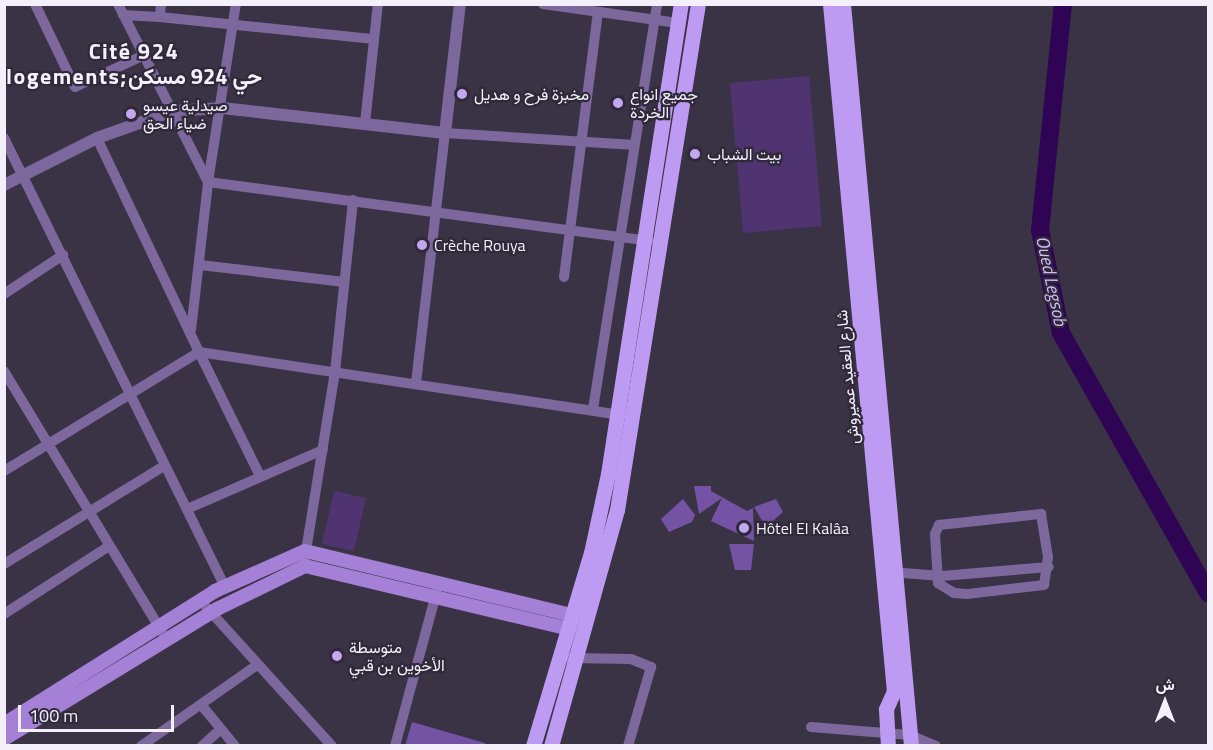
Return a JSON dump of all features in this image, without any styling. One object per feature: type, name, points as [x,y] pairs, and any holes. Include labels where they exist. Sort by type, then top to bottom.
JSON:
[{"type":"main road","points":[[533,746],[568,657],[617,510],[626,416],[652,241],[681,4]]},
{"type":"main road","points":[[652,241],[698,4]]},
{"type":"main road","name":"شارع العقيد عميروش","points":[[830,4],[871,368]]},
{"type":"main road","name":"شارع العقيد عميروش","points":[[843,4],[888,572],[894,691],[886,709],[888,739]]},
{"type":"main road","points":[[551,746],[568,657],[571,622],[626,416]]},
{"type":"main road","points":[[4,724],[200,600],[305,551],[437,591]]},
{"type":"main road","points":[[4,739],[210,614],[304,566],[437,591],[571,622]]},
{"type":"main road","name":"شارع العقيد عميروش","points":[[888,572],[910,740]]},
{"type":"street","points":[[35,4],[75,87],[142,56]]},
{"type":"street","points":[[118,4],[142,56],[173,111],[208,182]]},
{"type":"street","points":[[159,17],[161,4]]},
{"type":"street","points":[[191,330],[208,182],[222,108],[236,4]]},
{"type":"street","points":[[365,123],[378,4]]},
{"type":"street","points":[[416,383],[434,210],[460,4]]},
{"type":"street","points":[[543,4],[654,22],[678,23]]},
{"type":"street","points":[[593,409],[657,4]]},
{"type":"street","points":[[564,277],[568,230],[583,142],[598,14]]},
{"type":"street","points":[[123,15],[374,39]]},
{"type":"street","points":[[4,185],[97,138],[173,111],[222,108],[445,133],[635,145]]},
{"type":"street","points":[[4,138],[225,587]]},
{"type":"street","points":[[97,138],[260,476]]},
{"type":"street","points":[[208,182],[434,210],[652,241]]},
{"type":"street","points":[[304,566],[335,372],[354,200]]},
{"type":"street","points":[[4,294],[63,255]]},
{"type":"street","points":[[200,265],[344,282]]},
{"type":"street","points":[[4,471],[199,352],[593,409],[626,416]]},
{"type":"street","points":[[4,372],[167,640]]},
{"type":"street","points":[[187,509],[323,450]]},
{"type":"street","points":[[4,564],[164,466]]},
{"type":"street","points":[[1041,514],[1048,567],[1047,582],[1040,587],[967,594],[945,589],[936,576],[939,525],[993,517],[1041,514]]},
{"type":"street","points":[[4,614],[109,546]]},
{"type":"street","points":[[888,572],[936,576],[1048,567]]},
{"type":"street","points":[[395,746],[437,591]]},
{"type":"street","points":[[200,600],[325,743]]},
{"type":"street","points":[[568,657],[631,659],[651,667],[628,746]]},
{"type":"street","points":[[141,746],[202,706],[257,665]]},
{"type":"street","points":[[202,706],[236,746]]},
{"type":"street","points":[[811,727],[888,739],[910,740],[936,746]]},
{"type":"street","points":[[202,746],[220,729]]},
{"type":"shaded area","points":[[809,76],[822,226],[743,233],[730,83]]},
{"type":"shaded area","points":[[334,491],[366,498],[354,551],[322,544]]},
{"type":"building","points":[[694,486],[711,486],[711,491],[747,511],[753,508],[754,541],[711,521],[722,498],[699,514]]},
{"type":"building","points":[[683,499],[695,515],[692,522],[669,532],[661,519]]},
{"type":"building","points":[[776,499],[783,512],[766,527],[754,507]]},
{"type":"building","points":[[729,544],[754,544],[751,570],[735,570]]},
{"type":"building","points":[[412,722],[485,743],[485,746],[405,746]]},
{"type":"waterway","name":"Oued Legsob","points":[[1063,4],[1040,230],[1061,333],[1208,593]]},
{"type":"place","name":"مخبزة فرح و هديل","points":[[462,94]]},
{"type":"place","name":"جميع انواع الخردة","points":[[618,103]]},
{"type":"place","name":"صيدلية عيسو ضياء الحق","points":[[131,114]]},
{"type":"place","name":"بيت الشباب","points":[[695,154]]},
{"type":"place","name":"Crèche Rouya","points":[[422,245]]},
{"type":"place","name":"Hôtel El Kalâa","points":[[744,528]]},
{"type":"place","name":"متوسطة الأخوين بن قبي","points":[[337,656]]},
{"type":"district","name":"Cité 924 logements;حي 924 مسكن","points":[[134,64]]}]
